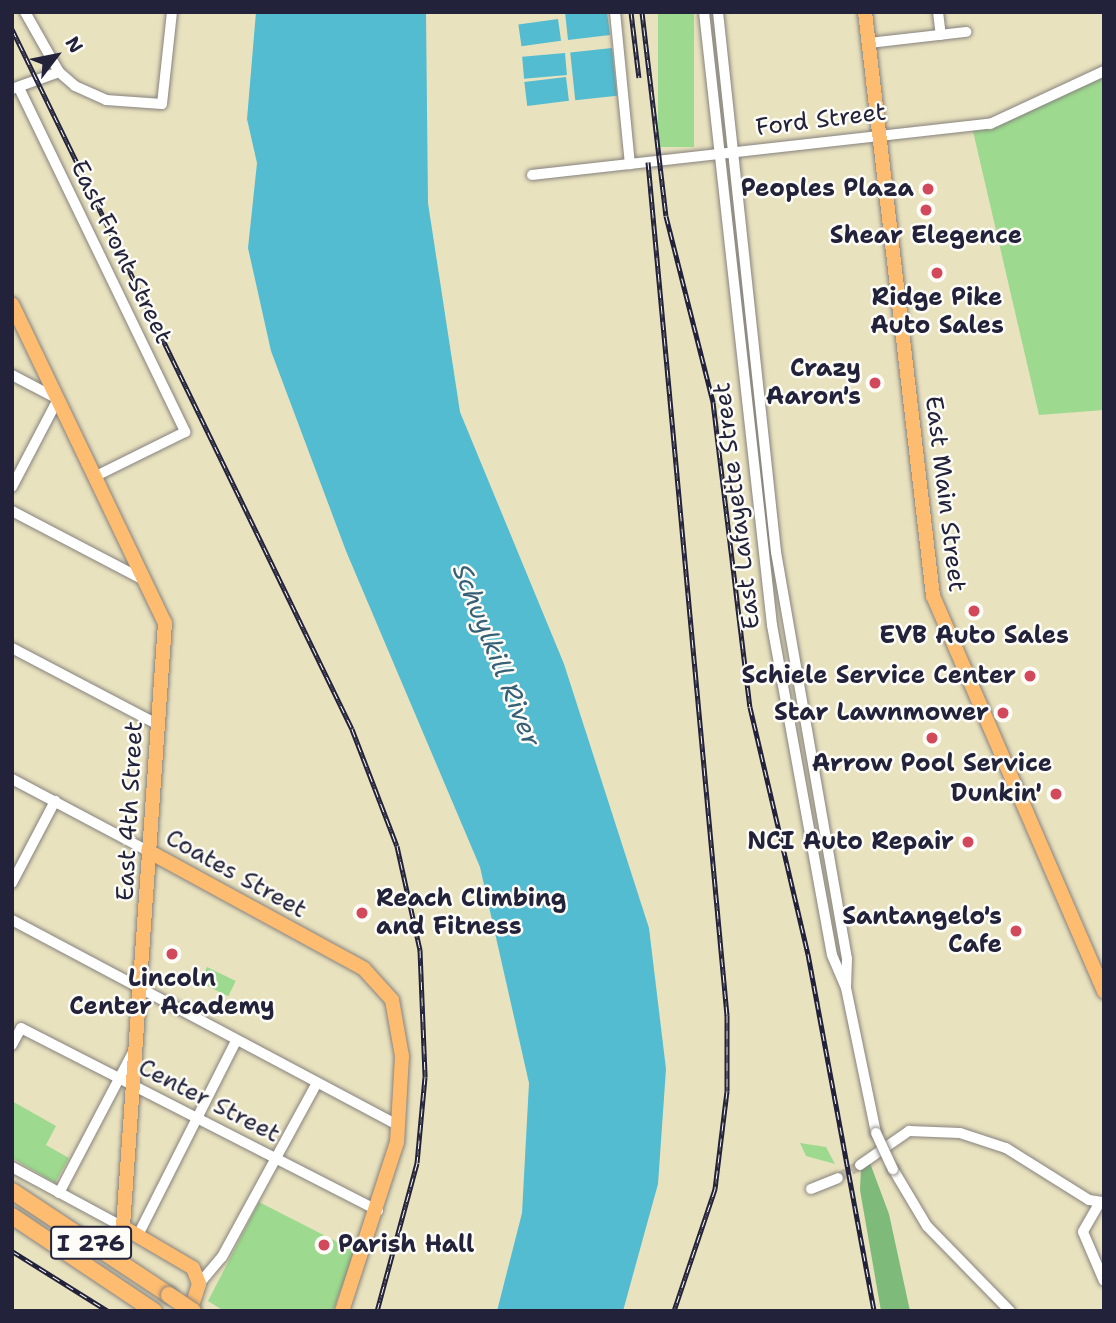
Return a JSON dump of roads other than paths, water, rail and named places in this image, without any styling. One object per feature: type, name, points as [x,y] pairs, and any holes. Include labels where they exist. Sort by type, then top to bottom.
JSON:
[{"type":"highway","name":"I 276","points":[[12,1191],[192,1311]]},
{"type":"highway","name":"I 276","points":[[12,1216],[154,1311]]},
{"type":"main road","name":"East Main Street","points":[[865,12],[933,596],[992,746],[1104,992]]},
{"type":"main road","name":"East 4th Street","points":[[12,304],[148,582],[165,623],[141,990],[122,1227]]},
{"type":"main road","name":"Coates Street","points":[[148,851],[364,968],[387,990],[399,1020],[400,1126],[378,1211],[342,1311]]},
{"type":"main road","points":[[122,1227],[189,1264],[199,1284],[192,1311]]},
{"type":"street","points":[[25,12],[59,72],[96,97],[162,104],[172,12]]},
{"type":"street","points":[[615,12],[630,164]]},
{"type":"street","name":"East Lafayette Street","points":[[704,12],[772,625],[832,955],[846,988],[876,1133],[892,1169],[927,1226],[1010,1311]]},
{"type":"street","name":"East Lafayette Street","points":[[718,12],[776,552],[847,959],[846,988]]},
{"type":"street","points":[[939,12],[941,35]]},
{"type":"street","points":[[869,44],[966,32]]},
{"type":"street","name":"Ford Street","points":[[532,175],[879,134],[990,124],[1104,71]]},
{"type":"street","points":[[16,90],[59,72]]},
{"type":"street","name":"East Front Street","points":[[16,90],[185,432],[96,476]]},
{"type":"street","points":[[12,375],[58,399],[12,487]]},
{"type":"street","points":[[12,511],[148,582]]},
{"type":"street","points":[[12,648],[157,724]]},
{"type":"street","name":"Coates Street","points":[[12,779],[148,851]]},
{"type":"street","points":[[12,883],[55,801]]},
{"type":"street","points":[[12,920],[400,1126]]},
{"type":"street","name":"Center Street","points":[[12,1045],[21,1028],[378,1211]]},
{"type":"street","points":[[138,1235],[236,1041]]},
{"type":"street","points":[[59,1193],[116,1077],[137,1045]]},
{"type":"street","points":[[199,1284],[222,1257],[317,1083]]},
{"type":"street","points":[[860,1165],[909,1131],[960,1133],[1006,1148],[1102,1202],[1083,1232],[1104,1281]]},
{"type":"street","points":[[12,1167],[122,1227]]},
{"type":"street","points":[[811,1189],[838,1178]]},
{"type":"water","name":"Schuylkill River","points":[[256,12],[426,12],[428,203],[460,412],[564,664],[649,928],[666,1069],[658,1184],[623,1311],[497,1311],[522,1213],[529,1083],[480,867],[346,551],[271,351],[248,248],[257,163],[247,119]]},
{"type":"water","points":[[565,12],[607,12],[610,35],[568,40]]},
{"type":"water","points":[[558,19],[561,41],[521,46],[518,25]]},
{"type":"water","points":[[612,48],[617,96],[575,100],[570,52]]},
{"type":"water","points":[[565,53],[567,75],[524,79],[522,57]]},
{"type":"water","points":[[566,77],[569,101],[527,106],[524,82]]},
{"type":"tunnel","points":[[838,1178],[860,1165]]},
{"type":"railway","points":[[631,12],[639,78]]},
{"type":"railway","points":[[642,12],[666,216],[713,402],[750,707],[808,954],[874,1311]]},
{"type":"railway","points":[[12,29],[352,729],[397,846],[420,950],[425,1077],[417,1163],[377,1311]]},
{"type":"railway","points":[[648,162],[727,1015],[727,1091],[715,1189],[674,1311]]},
{"type":"railway","points":[[12,1251],[108,1311]]},
{"type":"place","name":"Peoples Plaza","points":[[928,189]]},
{"type":"place","name":"Shear Elegence","points":[[926,210]]},
{"type":"place","name":"Ridge Pike Auto Sales","points":[[937,273]]},
{"type":"place","name":"Crazy Aaron's","points":[[875,383]]},
{"type":"place","name":"EVB Auto Sales","points":[[974,611]]},
{"type":"place","name":"Schiele Service Center","points":[[1030,676]]},
{"type":"place","name":"Star Lawnmower","points":[[1003,713]]},
{"type":"place","name":"Arrow Pool Service","points":[[932,738]]},
{"type":"place","name":"Dunkin'","points":[[1056,794]]},
{"type":"place","name":"NCI Auto Repair","points":[[968,842]]},
{"type":"place","name":"Reach Climbing and Fitness","points":[[362,913]]},
{"type":"place","name":"Santangelo's Cafe","points":[[1016,931]]},
{"type":"place","name":"Lincoln Center Academy","points":[[172,954]]},
{"type":"place","name":"Parish Hall","points":[[324,1245]]}]
